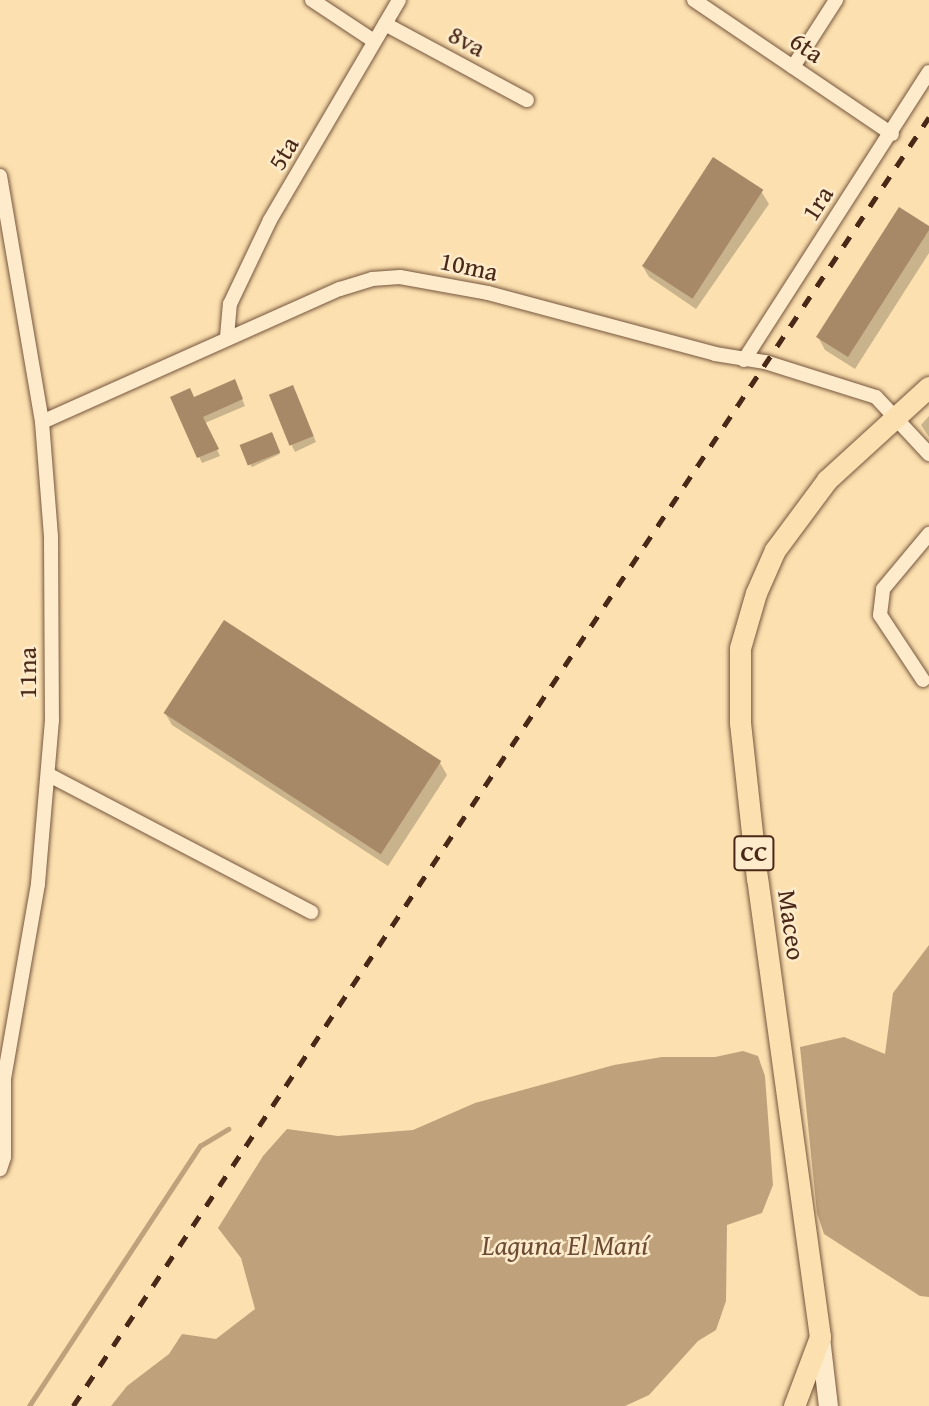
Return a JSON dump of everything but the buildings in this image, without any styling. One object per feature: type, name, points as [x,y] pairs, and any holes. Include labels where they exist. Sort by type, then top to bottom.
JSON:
[{"type":"main road","name":"Maceo","points":[[794,1406],[820,1337],[757,879],[740,723],[740,648],[756,593],[775,550],[827,480],[929,387]]},
{"type":"main road","name":"CC","points":[[820,1337],[828,1406]]},
{"type":"street","points":[[312,0],[374,41]]},
{"type":"street","name":"5ta","points":[[227,337],[230,304],[270,220],[399,0]]},
{"type":"street","name":"6ta","points":[[694,0],[892,134]]},
{"type":"street","points":[[793,67],[836,0]]},
{"type":"street","name":"8va","points":[[385,24],[527,100]]},
{"type":"street","name":"1ra","points":[[744,360],[892,134],[929,72]]},
{"type":"street","name":"11na","points":[[0,177],[42,422],[51,536],[49,775],[37,884],[4,1078],[4,1157],[0,1169]]},
{"type":"street","name":"10ma","points":[[42,422],[227,337],[340,289],[372,279],[400,277],[488,293],[744,360],[765,362],[876,397],[929,454]]},
{"type":"street","points":[[923,680],[880,615],[883,589],[929,534]]},
{"type":"street","points":[[49,775],[311,912]]},
{"type":"water","points":[[929,945],[929,1297],[920,1296],[824,1234],[817,1213],[800,1047],[844,1037],[885,1054],[893,993]]},
{"type":"water","name":"Laguna El Maní","points":[[743,1051],[758,1056],[765,1076],[773,1185],[762,1213],[727,1225],[726,1301],[716,1330],[698,1341],[649,1395],[625,1406],[111,1406],[127,1386],[169,1354],[182,1334],[216,1339],[255,1309],[241,1258],[218,1228],[263,1156],[287,1129],[338,1136],[413,1130],[475,1103],[614,1065],[662,1057],[715,1057]]},
{"type":"waterway","points":[[29,1406],[200,1146],[228,1129]]},
{"type":"railway","points":[[73,1406],[929,117]]}]
